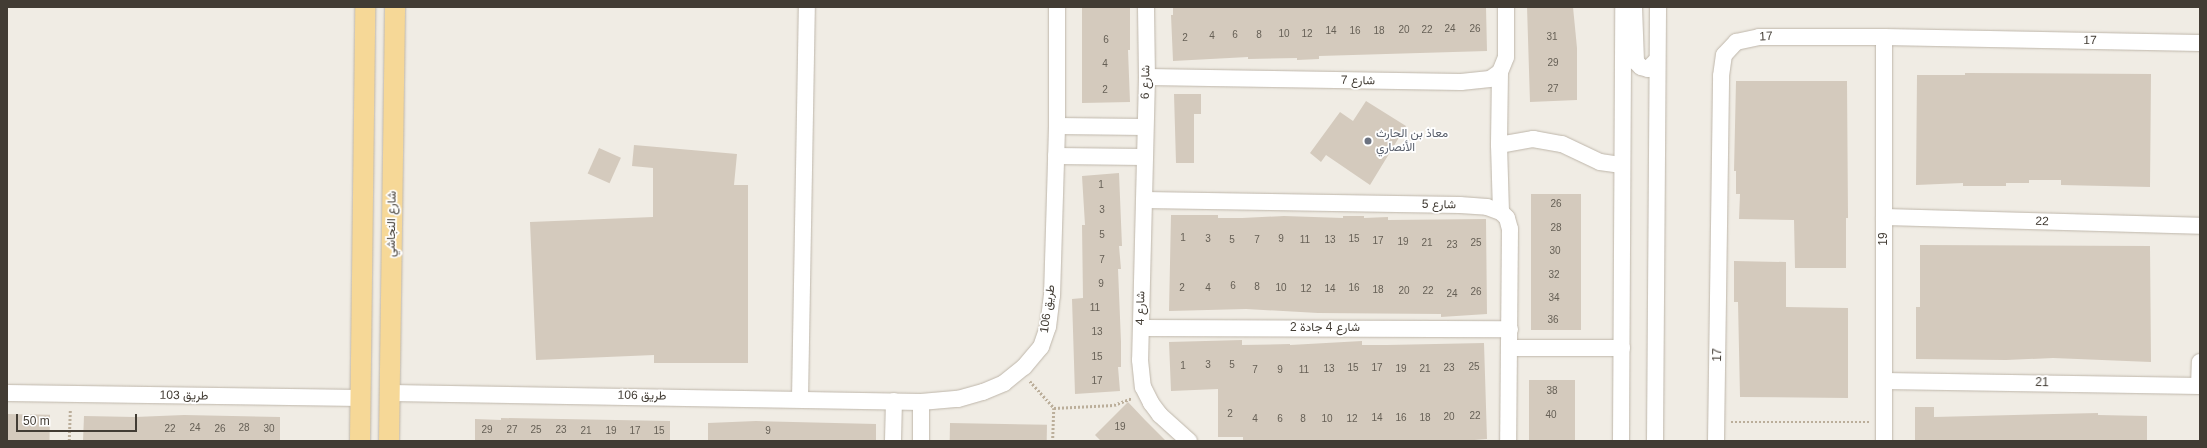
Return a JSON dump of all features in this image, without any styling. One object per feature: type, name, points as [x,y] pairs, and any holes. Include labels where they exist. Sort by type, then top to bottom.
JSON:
[{"type":"main road","points":[[360,441],[365,7]]},
{"type":"main road","name":"شارع النجاشي","points":[[389,441],[395,7]]},
{"type":"main road","points":[[364,62],[376,71],[382,71],[394,65]]},
{"type":"main road","points":[[364,120],[368,116],[380,113],[394,118]]},
{"type":"street","points":[[800,398],[807,7]]},
{"type":"street","name":"طريق 106","points":[[390,393],[800,398],[921,402],[958,398],[983,392],[1004,383],[1020,370],[1041,347],[1048,327],[1052,296],[1057,126],[1056,7]]},
{"type":"street","name":"شارع 6","points":[[1144,157],[1147,77],[1146,7]]},
{"type":"street","points":[[1506,7],[1506,57],[1500,72],[1499,145],[1502,212],[1507,218],[1510,229],[1508,441]]},
{"type":"street","points":[[1621,441],[1623,7]]},
{"type":"street","points":[[1634,7],[1636,62],[1641,67],[1648,68],[1656,61]]},
{"type":"street","points":[[1655,441],[1656,61],[1658,7]]},
{"type":"street","name":"17","points":[[1716,441],[1721,76],[1724,55],[1736,42],[1759,37],[1884,37],[2200,43]]},
{"type":"street","name":"19","points":[[1884,37],[1884,441]]},
{"type":"street","name":"شارع 7","points":[[1147,77],[1461,82],[1490,79],[1500,72]]},
{"type":"street","points":[[1057,126],[1145,127]]},
{"type":"street","points":[[1499,145],[1533,140],[1562,144],[1600,162],[1622,165]]},
{"type":"street","points":[[1056,156],[1144,157]]},
{"type":"street","name":"شارع 4","points":[[1144,157],[1140,360],[1143,387],[1160,415],[1188,441]]},
{"type":"street","name":"شارع 5","points":[[1144,200],[1460,205],[1487,206],[1502,212]]},
{"type":"street","name":"22","points":[[1884,217],[2200,226]]},
{"type":"street","name":"شارع 4 جادة 2","points":[[1141,328],[1510,329]]},
{"type":"street","points":[[1510,348],[1622,348]]},
{"type":"street","points":[[2200,362],[2200,386]]},
{"type":"street","name":"21","points":[[1884,381],[2200,386]]},
{"type":"street","name":"طريق 103","points":[[7,393],[360,398]]},
{"type":"street","points":[[893,441],[894,401]]},
{"type":"street","points":[[921,402],[921,441]]},
{"type":"path","points":[[1020,370],[1054,408],[1053,441]]},
{"type":"path","points":[[1054,408],[1114,405],[1146,393]]},
{"type":"path","points":[[69,441],[70,394]]},
{"type":"path","points":[[1717,422],[1884,422]]},
{"type":"building","points":[[1082,7],[1130,7],[1130,50],[1128,50],[1130,102],[1082,103]]},
{"type":"building","points":[[1173,7],[1486,7],[1487,51],[1319,56],[1319,59],[1297,60],[1297,58],[1248,59],[1248,57],[1173,61],[1171,15],[1173,15]]},
{"type":"building","points":[[1527,7],[1573,7],[1577,48],[1577,100],[1530,102]]},
{"type":"building","points":[[1965,73],[2151,74],[2150,187],[2061,185],[2061,180],[2029,180],[2029,183],[2006,183],[2006,186],[1963,186],[1963,183],[1916,185],[1917,75],[1965,75]]},
{"type":"building","points":[[1736,81],[1847,81],[1848,218],[1846,218],[1846,268],[1795,268],[1794,220],[1739,219],[1740,194],[1736,194],[1736,171],[1734,171]]},
{"type":"building","points":[[1174,94],[1201,94],[1201,114],[1194,114],[1194,163],[1176,163]]},
{"type":"building","name":"معاذ بن الحارث الأنصاري","points":[[1366,101],[1406,126],[1370,185],[1326,155],[1321,162],[1310,153],[1340,112],[1353,121]]},
{"type":"building","points":[[634,145],[737,154],[734,185],[748,185],[748,363],[654,363],[654,355],[536,360],[530,222],[653,217],[653,168],[632,166]]},
{"type":"building","points":[[599,148],[621,158],[610,183],[588,174]]},
{"type":"building","points":[[1119,173],[1122,246],[1119,246],[1121,269],[1118,269],[1121,342],[1121,367],[1118,367],[1120,391],[1075,394],[1072,299],[1083,298],[1082,225],[1085,225],[1082,176]]},
{"type":"building","points":[[1531,194],[1581,194],[1581,330],[1531,330]]},
{"type":"building","points":[[1171,215],[1218,215],[1218,218],[1284,216],[1343,218],[1343,216],[1364,216],[1364,218],[1388,217],[1388,220],[1486,219],[1487,314],[1441,317],[1441,314],[1318,313],[1246,309],[1169,311]]},
{"type":"building","points":[[1920,245],[2150,246],[2151,362],[2053,358],[2006,360],[1916,359],[1916,307],[1920,307]]},
{"type":"building","points":[[1734,261],[1786,262],[1786,307],[1848,308],[1848,398],[1740,397],[1738,302],[1734,302]]},
{"type":"building","points":[[1242,340],[1242,345],[1290,345],[1362,341],[1362,345],[1484,343],[1487,439],[1462,441],[1243,441],[1243,437],[1218,437],[1218,389],[1171,391],[1169,342]]},
{"type":"building","points":[[1529,380],[1575,380],[1575,441],[1529,441]]},
{"type":"building","points":[[1128,402],[1166,441],[1101,441],[1095,435]]},
{"type":"building","points":[[1915,407],[1934,407],[1934,417],[2098,413],[2098,415],[2147,416],[2147,441],[1915,441]]},
{"type":"building","points":[[7,414],[50,415],[50,441],[7,441]]},
{"type":"building","points":[[184,415],[280,417],[280,441],[83,441],[84,416],[135,417]]},
{"type":"building","points":[[501,418],[670,421],[670,441],[475,441],[475,419],[501,420]]},
{"type":"building","points":[[756,421],[876,424],[876,441],[708,441],[708,423]]},
{"type":"building","points":[[950,423],[1047,425],[1047,441],[950,441]]},
{"type":"place","name":"معاذ بن الحارث الأنصاري","points":[[1368,141]]}]
